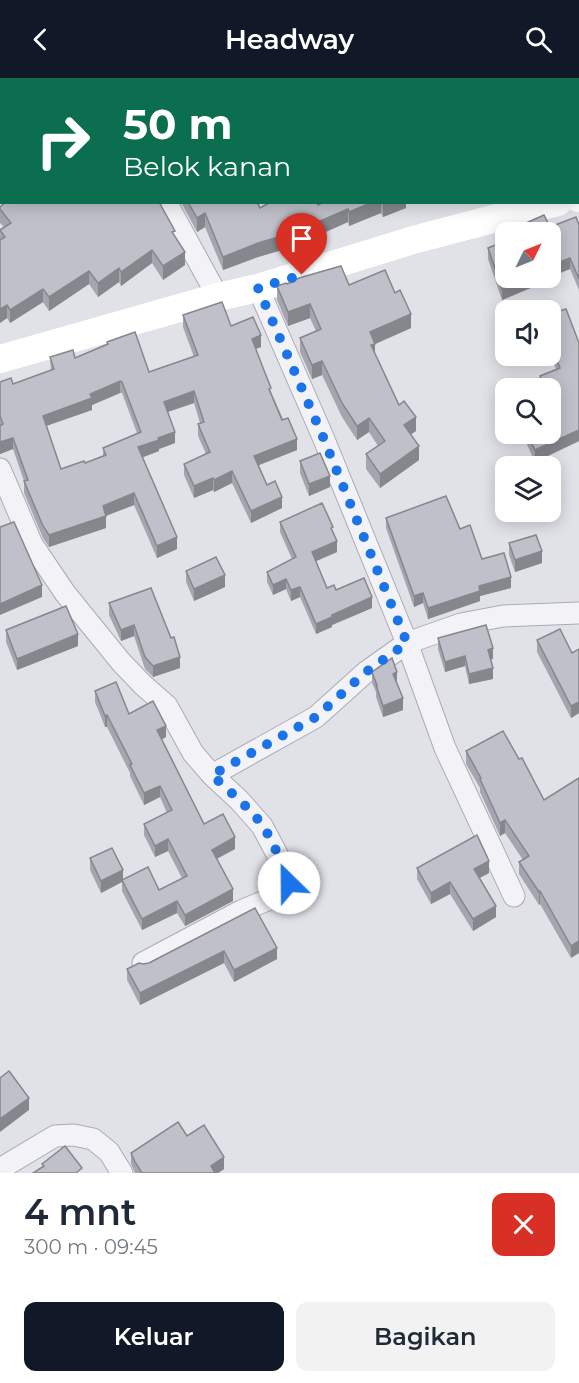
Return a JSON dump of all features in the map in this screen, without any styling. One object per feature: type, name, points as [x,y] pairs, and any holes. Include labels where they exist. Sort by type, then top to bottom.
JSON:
[{"type":"street","points":[[167,204],[218,297]]},
{"type":"street","points":[[0,359],[218,297],[258,288],[413,240],[550,204]]},
{"type":"street","points":[[258,288],[323,437],[407,643],[445,748],[514,896]]},
{"type":"street","points":[[0,469],[32,544],[65,593],[121,662],[166,706],[193,753],[262,826],[289,883],[284,894],[241,911],[143,963]]},
{"type":"street","points":[[212,775],[316,717],[366,672],[407,643],[461,624],[503,616],[579,613]]},
{"type":"street","points":[[0,1169],[55,1136],[74,1135],[93,1139],[109,1152],[122,1173]]},
{"type":"building","points":[[4,204],[160,204],[175,231],[172,232],[185,252],[163,266],[152,250],[121,272],[119,268],[98,283],[89,271],[49,297],[43,289],[10,310],[7,305],[0,309],[0,240],[5,237],[0,230],[11,223],[0,207]]},
{"type":"building","points":[[189,204],[258,204],[260,208],[267,204],[368,204],[349,212],[348,209],[292,233],[223,257],[205,213],[197,218]]},
{"type":"building","points":[[544,215],[548,222],[528,222]]},
{"type":"building","points":[[576,217],[579,225],[579,279],[570,258],[561,262],[561,223]]},
{"type":"building","points":[[495,245],[495,268],[488,248]]},
{"type":"building","points":[[341,266],[349,285],[385,270],[395,293],[400,290],[411,314],[370,332],[375,344],[371,345],[399,405],[404,401],[416,417],[404,425],[419,446],[380,474],[366,454],[385,441],[369,418],[357,426],[342,403],[322,361],[312,365],[300,338],[321,329],[310,304],[288,312],[277,286]]},
{"type":"building","points":[[222,302],[231,326],[253,317],[261,335],[252,339],[271,388],[269,389],[282,420],[288,418],[297,439],[254,456],[267,485],[275,481],[282,497],[251,511],[232,471],[194,486],[184,464],[210,452],[198,424],[204,422],[194,391],[164,402],[175,432],[138,447],[177,537],[157,546],[134,493],[103,506],[106,516],[49,535],[24,481],[28,480],[13,438],[0,442],[0,426],[3,424],[0,416],[0,382],[11,378],[13,384],[54,369],[50,357],[73,350],[75,358],[108,344],[107,342],[135,332],[149,372],[198,355],[183,315]],"holes":[[[122,382],[141,432],[103,448],[106,455],[61,469],[43,416],[92,398],[90,394]]]},
{"type":"building","points":[[566,309],[579,343],[579,430],[561,438],[561,378],[541,378],[540,376],[561,366],[561,311]]},
{"type":"building","points":[[532,444],[548,444],[535,450]]},
{"type":"building","points":[[320,453],[330,476],[309,484],[300,461]]},
{"type":"building","points":[[446,496],[460,529],[470,525],[482,559],[504,553],[511,577],[479,586],[480,591],[428,608],[423,593],[414,596],[386,518]]},
{"type":"building","points":[[322,503],[337,541],[312,552],[327,588],[334,585],[336,590],[364,578],[372,597],[316,624],[300,587],[291,590],[286,579],[273,585],[267,572],[296,557],[280,522]]},
{"type":"building","points":[[14,522],[42,585],[0,604],[0,527]]},
{"type":"building","points":[[536,535],[542,551],[515,560],[509,543]]},
{"type":"building","points":[[216,557],[225,575],[194,589],[186,571]]},
{"type":"building","points":[[151,588],[171,638],[174,637],[180,657],[153,666],[145,657],[134,625],[121,630],[109,603]]},
{"type":"building","points":[[66,606],[78,634],[17,659],[6,630]]},
{"type":"building","points":[[486,625],[493,648],[488,650],[493,668],[469,674],[465,656],[445,662],[438,638]]},
{"type":"building","points":[[560,629],[572,653],[579,649],[579,702],[571,706],[537,640]]},
{"type":"building","points":[[392,658],[397,672],[393,674],[403,698],[383,706],[372,672]]},
{"type":"building","points":[[116,682],[129,714],[153,701],[166,726],[157,730],[204,824],[223,814],[235,837],[212,850],[233,889],[185,915],[177,901],[142,919],[122,880],[148,867],[159,890],[187,876],[168,839],[155,846],[144,824],[172,810],[160,786],[144,793],[130,765],[132,764],[107,715],[105,716],[95,691]]},
{"type":"building","points":[[503,731],[519,759],[522,758],[544,800],[579,778],[579,941],[571,946],[540,891],[519,862],[529,856],[505,820],[500,823],[481,778],[466,751]]},
{"type":"building","points":[[477,835],[489,861],[474,869],[496,906],[473,919],[450,882],[431,893],[417,868]]},
{"type":"building","points":[[112,848],[123,870],[101,881],[90,858]]},
{"type":"building","points":[[255,908],[277,948],[234,970],[224,951],[140,993],[127,969],[139,963],[149,963]]},
{"type":"building","points":[[9,1071],[29,1098],[0,1119],[0,1078]]},
{"type":"building","points":[[178,1122],[187,1136],[204,1125],[224,1157],[211,1166],[215,1173],[142,1173],[131,1153]]},
{"type":"building","points":[[65,1146],[82,1168],[76,1173],[33,1173],[44,1166],[42,1164]]},
{"type":"route","points":[[289,883],[262,826],[212,775],[316,717],[366,672],[407,643],[323,437],[258,288],[302,275]]}]
